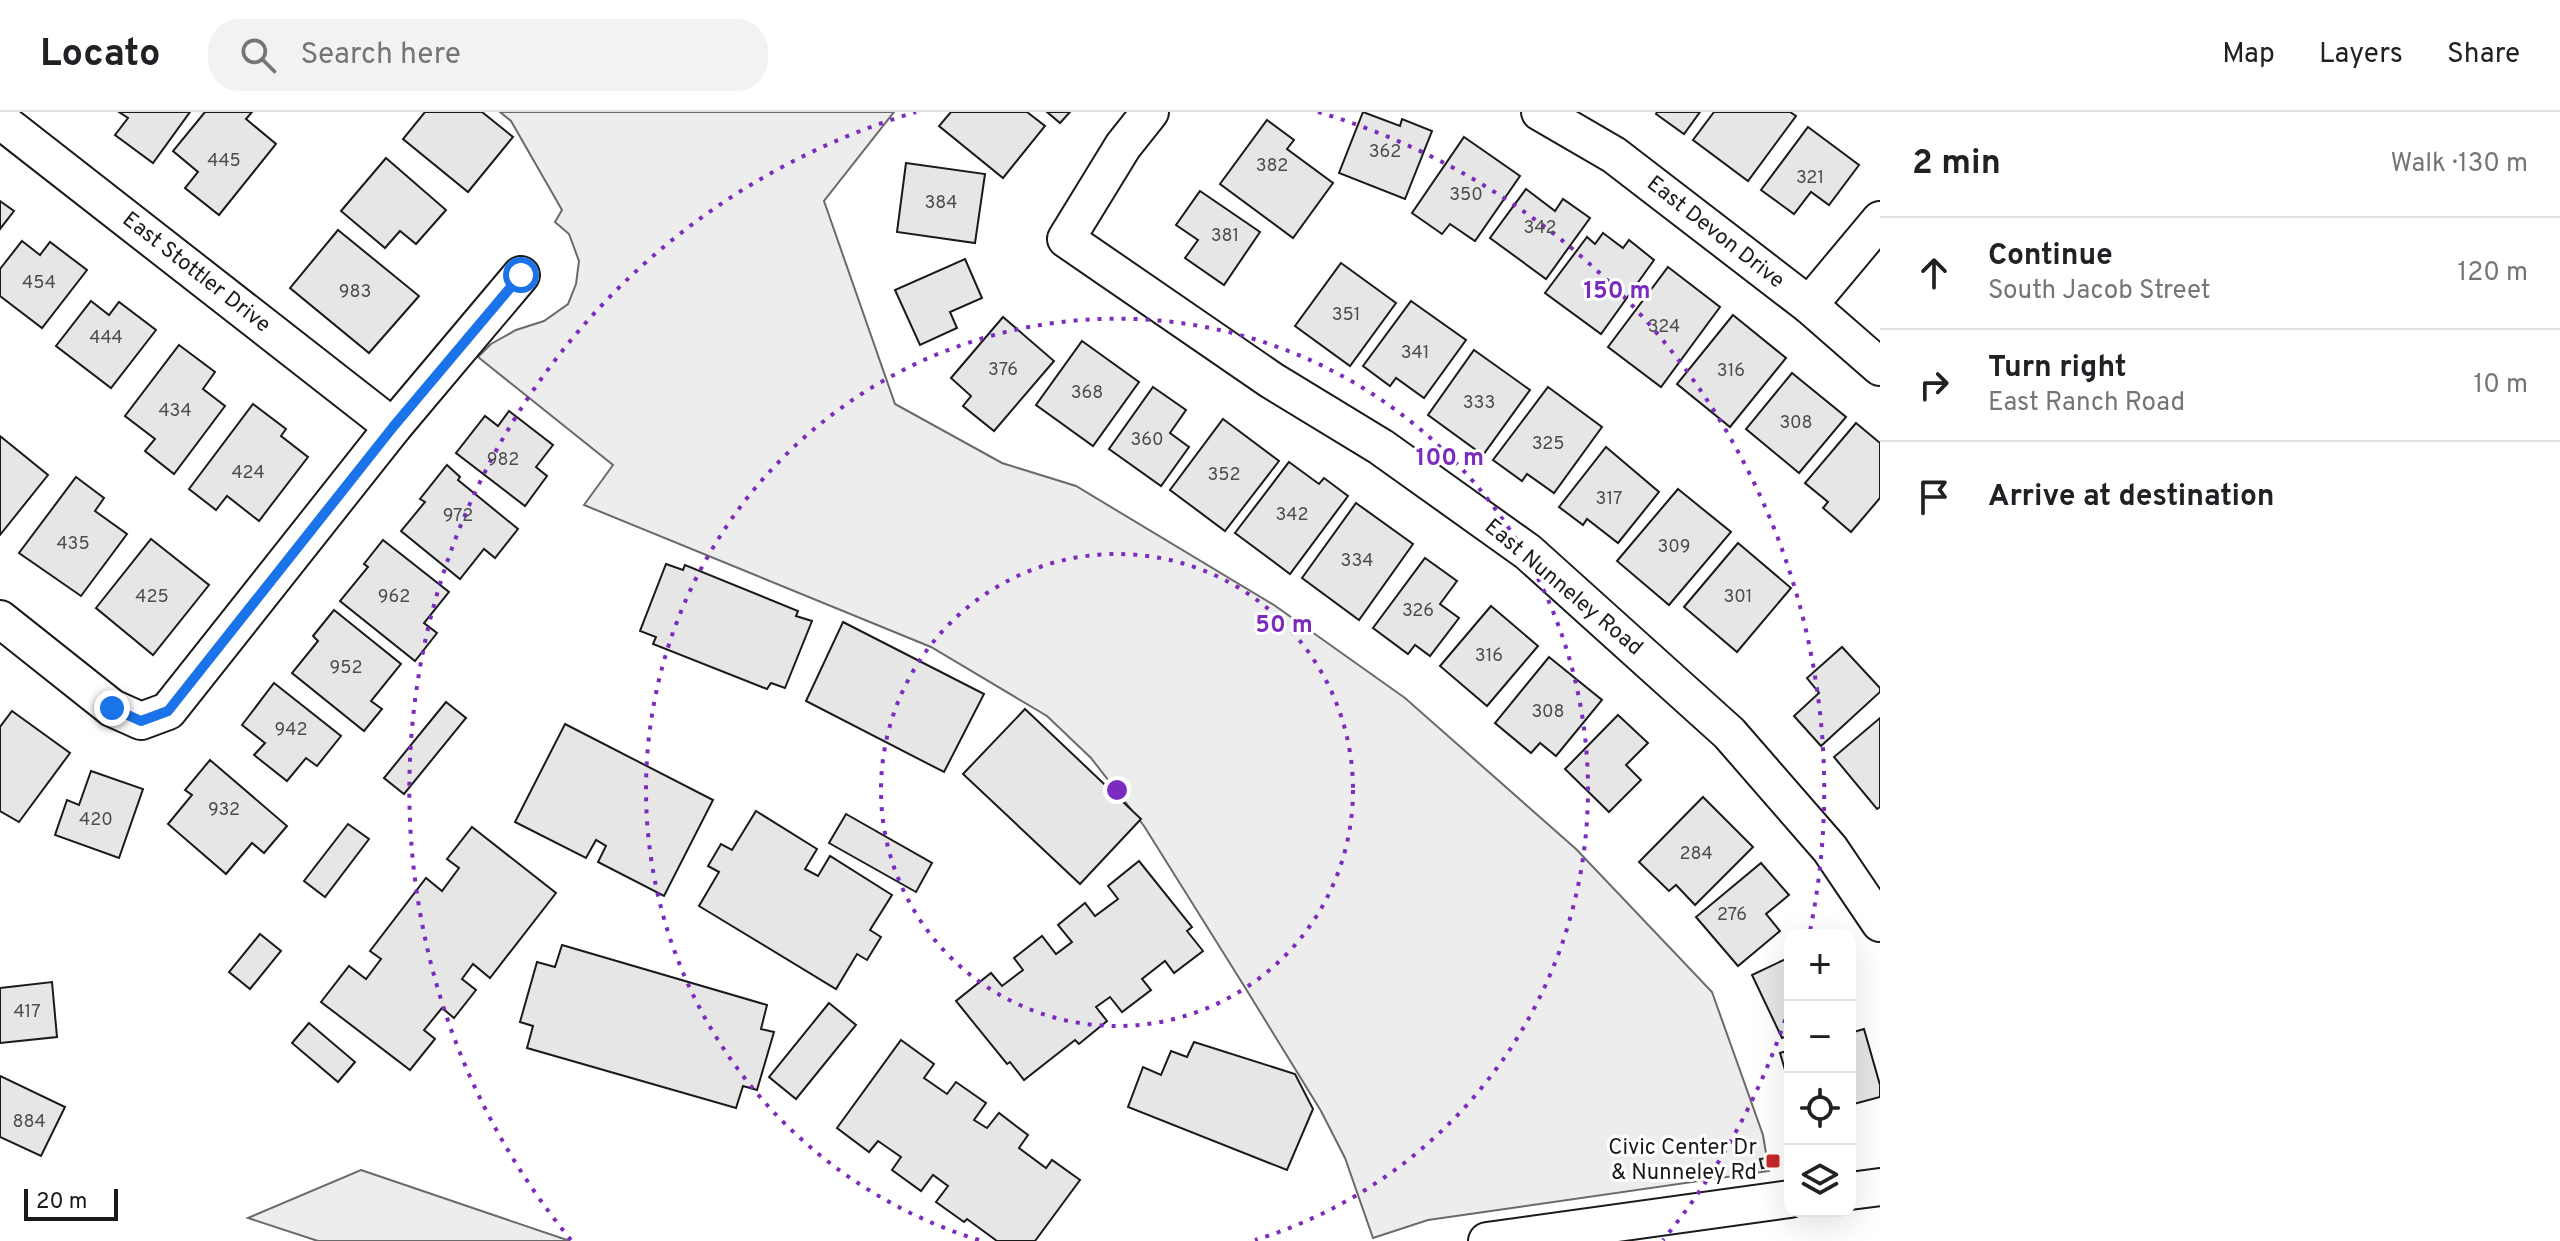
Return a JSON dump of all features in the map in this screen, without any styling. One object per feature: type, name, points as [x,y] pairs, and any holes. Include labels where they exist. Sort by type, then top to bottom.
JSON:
[{"type":"street","name":"East Nunneley Road","points":[[1150,112],[1123,146],[1066,239],[1271,380],[1381,447],[1528,552],[1729,733],[1830,849],[1880,923]]},
{"type":"street","name":"East Devon Drive","points":[[1540,112],[1614,155],[1809,305],[1880,367]]},
{"type":"street","name":"East Stottler Drive","points":[[18,122],[393,427]]},
{"type":"street","points":[[1809,305],[1880,220]]},
{"type":"street","points":[[0,619],[112,708],[141,721],[168,711],[393,427],[521,275]]},
{"type":"street","points":[[1856,1190],[1880,1187]]},
{"type":"street","points":[[1487,1241],[1784,1200]]},
{"type":"shaded area","points":[[500,112],[894,112],[824,201],[895,404],[1002,463],[1076,486],[1274,605],[1405,698],[1576,849],[1712,992],[1763,1135],[1769,1171],[1428,1220],[1373,1238],[1345,1158],[1321,1111],[1246,989],[1144,826],[1091,758],[1047,716],[931,647],[584,505],[613,465],[478,357],[491,344],[516,330],[544,321],[568,304],[576,284],[579,261],[569,234],[555,222],[562,210],[511,121]]},
{"type":"shaded area","points":[[361,1170],[570,1241],[318,1241],[248,1218]]},
{"type":"building","points":[[119,112],[190,112],[153,163],[115,135],[128,118]]},
{"type":"building","points":[[205,112],[252,112],[246,119],[276,144],[219,215],[185,188],[198,172],[173,151]]},
{"type":"building","points":[[425,112],[482,112],[513,137],[468,192],[403,139]]},
{"type":"building","points":[[951,112],[1027,112],[1045,126],[1003,178],[939,126]]},
{"type":"building","points":[[1047,112],[1070,112],[1060,123]]},
{"type":"building","points":[[1363,112],[1400,126],[1402,119],[1432,131],[1405,199],[1339,173]]},
{"type":"building","points":[[1657,112],[1700,112],[1684,134]]},
{"type":"building","points":[[1714,112],[1790,112],[1796,116],[1748,181],[1693,140]]},
{"type":"building","points":[[1267,120],[1294,140],[1287,149],[1333,183],[1293,238],[1220,184]]},
{"type":"building","points":[[1808,127],[1859,165],[1829,205],[1811,192],[1794,214],[1761,190]]},
{"type":"building","points":[[1464,137],[1520,176],[1475,241],[1450,224],[1442,234],[1412,213]]},
{"type":"building","points":[[386,158],[446,210],[416,244],[400,231],[385,248],[341,211]]},
{"type":"building","points":[[906,163],[985,174],[975,243],[897,232]]},
{"type":"building","points":[[1526,189],[1555,211],[1563,199],[1590,218],[1546,279],[1490,238]]},
{"type":"building","points":[[1200,191],[1260,232],[1224,285],[1185,258],[1198,240],[1176,225]]},
{"type":"building","points":[[0,201],[14,211],[0,229]]},
{"type":"building","points":[[338,230],[419,296],[369,353],[290,288]]},
{"type":"building","points":[[1603,233],[1623,248],[1629,240],[1654,260],[1601,334],[1545,293],[1587,237],[1595,244]]},
{"type":"building","points":[[22,241],[40,255],[50,242],[87,270],[42,328],[0,296],[0,269]]},
{"type":"building","points":[[965,259],[982,298],[950,312],[957,328],[920,345],[895,290]]},
{"type":"building","points":[[1341,263],[1396,303],[1350,366],[1295,326]]},
{"type":"building","points":[[1668,267],[1720,307],[1661,387],[1608,347]]},
{"type":"building","points":[[91,301],[109,315],[119,302],[156,330],[111,388],[56,346]]},
{"type":"building","points":[[1411,301],[1466,340],[1424,398],[1396,378],[1390,386],[1363,366]]},
{"type":"building","points":[[1733,315],[1786,358],[1730,427],[1677,384]]},
{"type":"building","points":[[1003,317],[1054,361],[994,431],[963,406],[971,396],[951,378]]},
{"type":"building","points":[[1082,341],[1139,382],[1093,446],[1036,405]]},
{"type":"building","points":[[179,345],[215,372],[203,389],[225,406],[174,474],[145,451],[155,439],[125,416]]},
{"type":"building","points":[[1474,350],[1530,390],[1483,455],[1428,415]]},
{"type":"building","points":[[1792,373],[1846,417],[1799,473],[1746,429]]},
{"type":"building","points":[[1153,387],[1186,410],[1170,433],[1189,447],[1161,486],[1109,449]]},
{"type":"building","points":[[1548,387],[1602,427],[1554,493],[1527,474],[1522,481],[1493,460]]},
{"type":"building","points":[[253,404],[286,429],[281,436],[308,457],[259,521],[227,496],[216,510],[189,489]]},
{"type":"building","points":[[509,411],[553,445],[536,467],[547,476],[525,506],[456,453],[485,416],[498,426]]},
{"type":"building","points":[[1223,419],[1279,461],[1225,531],[1170,490]]},
{"type":"building","points":[[1856,423],[1880,443],[1880,498],[1851,532],[1823,508],[1828,502],[1805,483]]},
{"type":"building","points":[[0,436],[48,475],[0,535]]},
{"type":"building","points":[[1606,447],[1659,492],[1618,543],[1587,519],[1583,525],[1559,507]]},
{"type":"building","points":[[1289,462],[1319,484],[1324,478],[1348,496],[1290,574],[1235,533]]},
{"type":"building","points":[[447,465],[460,477],[458,480],[518,529],[495,558],[484,549],[460,579],[401,531],[425,502],[420,499]]},
{"type":"building","points":[[76,477],[104,498],[95,511],[127,534],[81,596],[19,553]]},
{"type":"building","points":[[1678,489],[1731,532],[1669,605],[1617,561]]},
{"type":"building","points":[[1356,503],[1413,544],[1359,620],[1302,578]]},
{"type":"building","points":[[151,539],[209,585],[153,655],[96,608]]},
{"type":"building","points":[[383,540],[449,592],[424,623],[437,633],[415,661],[340,601],[368,567],[364,564]]},
{"type":"building","points":[[1738,543],[1791,588],[1737,652],[1684,607]]},
{"type":"building","points":[[1425,558],[1457,581],[1440,604],[1459,618],[1430,656],[1415,645],[1408,654],[1373,628]]},
{"type":"building","points":[[666,564],[683,570],[685,565],[798,611],[796,616],[812,621],[785,688],[771,683],[767,689],[653,644],[656,637],[640,631]]},
{"type":"building","points":[[1491,606],[1538,646],[1487,706],[1440,666]]},
{"type":"building","points":[[334,610],[401,664],[371,701],[382,709],[364,731],[292,673],[318,641],[313,636]]},
{"type":"building","points":[[843,622],[984,694],[944,772],[806,701]]},
{"type":"building","points":[[1842,647],[1880,688],[1880,692],[1821,746],[1794,716],[1819,693],[1807,678]]},
{"type":"building","points":[[1549,657],[1602,700],[1556,756],[1540,743],[1531,753],[1495,723]]},
{"type":"building","points":[[274,683],[341,736],[317,766],[306,758],[287,781],[254,755],[265,743],[242,725]]},
{"type":"building","points":[[446,702],[466,718],[404,794],[384,778]]},
{"type":"building","points":[[1025,709],[1141,819],[1080,884],[963,774]]},
{"type":"building","points":[[12,711],[70,753],[19,822],[0,811],[0,727]]},
{"type":"building","points":[[1618,715],[1648,743],[1626,765],[1641,780],[1609,812],[1565,769]]},
{"type":"building","points":[[1880,718],[1880,807],[1877,809],[1834,757]]},
{"type":"building","points":[[565,724],[713,800],[664,896],[598,862],[606,846],[596,840],[586,858],[515,822]]},
{"type":"building","points":[[210,760],[287,826],[264,853],[252,843],[226,874],[168,824],[192,795],[185,790]]},
{"type":"building","points":[[91,771],[143,789],[119,858],[55,835],[67,800],[79,805]]},
{"type":"building","points":[[1703,797],[1753,847],[1695,905],[1676,885],[1669,891],[1639,862]]},
{"type":"building","points":[[756,811],[817,849],[805,869],[818,876],[830,856],[892,895],[870,930],[881,937],[867,960],[857,954],[836,989],[699,906],[719,872],[708,866],[721,844],[732,850]]},
{"type":"building","points":[[846,814],[932,863],[916,892],[829,843]]},
{"type":"building","points":[[348,824],[369,839],[325,897],[304,881]]},
{"type":"building","points":[[472,827],[556,893],[490,978],[473,964],[462,979],[476,990],[454,1018],[442,1008],[424,1030],[435,1039],[410,1070],[321,1002],[349,966],[366,979],[381,959],[370,951],[426,878],[442,891],[459,868],[447,859]]},
{"type":"building","points":[[1139,861],[1192,927],[1187,931],[1203,951],[1174,973],[1165,961],[1142,979],[1151,990],[1122,1012],[1110,997],[1096,1007],[1107,1021],[1079,1044],[1075,1040],[1024,1080],[1010,1062],[1007,1064],[956,1001],[991,973],[1002,986],[1023,970],[1014,958],[1042,936],[1056,954],[1072,942],[1058,925],[1085,903],[1095,916],[1118,899],[1108,886]]},
{"type":"building","points":[[1761,863],[1789,895],[1766,914],[1780,931],[1738,966],[1696,917]]},
{"type":"building","points":[[260,934],[281,951],[250,989],[229,972]]},
{"type":"building","points":[[562,945],[767,1005],[761,1029],[774,1032],[757,1090],[743,1086],[736,1108],[527,1048],[533,1026],[520,1022],[537,962],[555,967]]},
{"type":"building","points":[[1784,960],[1784,1037],[1782,1038],[1752,975]]},
{"type":"building","points":[[52,982],[57,1037],[0,1043],[0,988]]},
{"type":"building","points":[[829,1003],[856,1025],[796,1099],[769,1077]]},
{"type":"building","points":[[309,1023],[355,1062],[338,1082],[292,1043]]},
{"type":"building","points":[[1864,1029],[1880,1085],[1880,1097],[1856,1103],[1856,1073],[1856,1031]]},
{"type":"building","points":[[901,1040],[934,1064],[924,1078],[947,1094],[956,1082],[986,1103],[974,1120],[987,1128],[999,1113],[1028,1135],[1019,1148],[1046,1168],[1052,1160],[1080,1180],[1035,1241],[997,1241],[936,1202],[948,1186],[933,1175],[921,1191],[892,1170],[901,1157],[878,1141],[869,1152],[837,1128]]},
{"type":"building","points":[[1194,1042],[1295,1074],[1313,1109],[1287,1170],[1128,1107],[1143,1067],[1161,1075],[1171,1051],[1187,1057]]},
{"type":"building","points":[[0,1076],[65,1107],[41,1156],[0,1137]]},
{"type":"building","points":[[1780,1156],[1781,1165],[1762,1168],[1760,1159]]},
{"type":"place","name":"Civic Center Dr & Nunneley Rd","points":[[1773,1161]]},
{"type":"route","points":[[112,708],[141,721],[168,711],[393,427],[521,275]]}]
